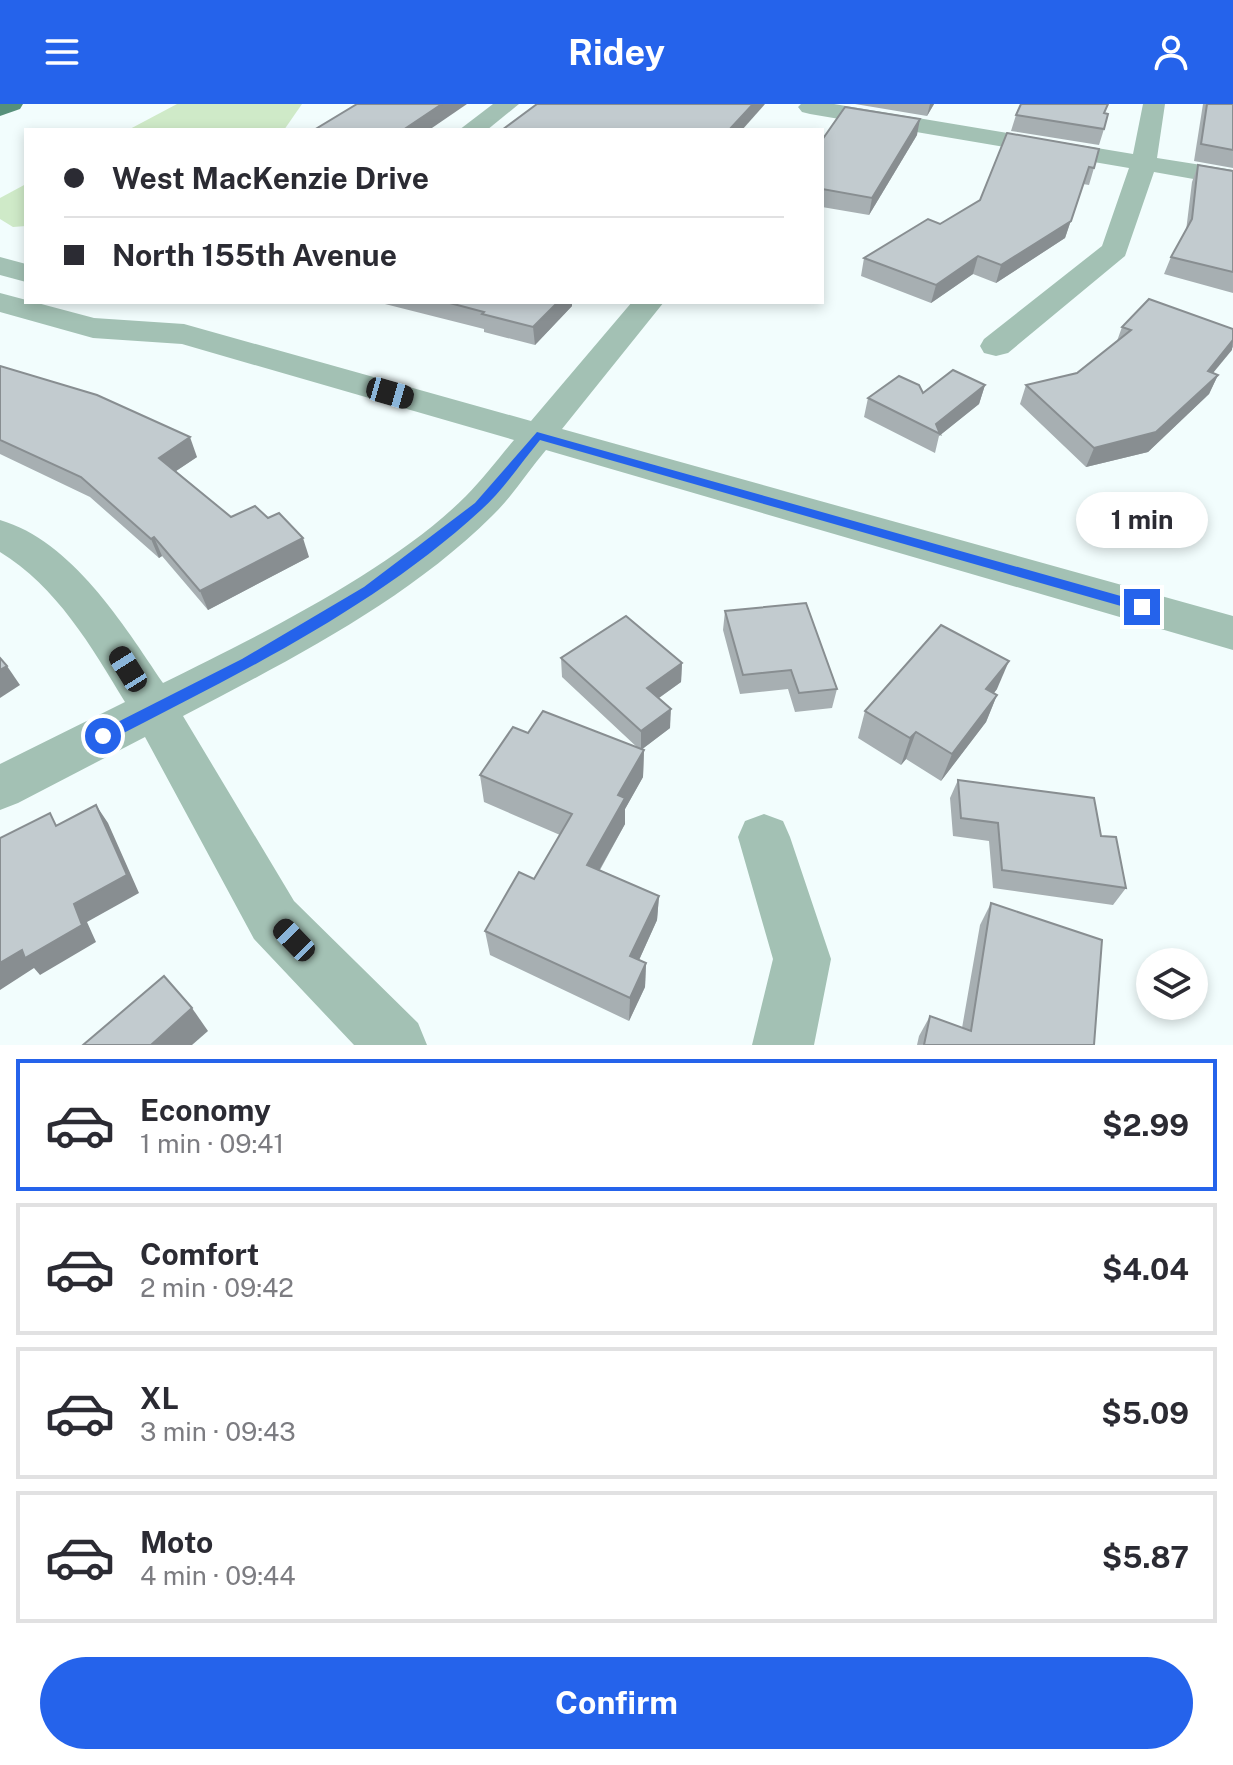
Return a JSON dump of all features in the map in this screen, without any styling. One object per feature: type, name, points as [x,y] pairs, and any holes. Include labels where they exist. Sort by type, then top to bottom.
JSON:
[{"type":"main road","points":[[0,109],[11,104]]},
{"type":"street","points":[[474,128],[508,104]]},
{"type":"street","points":[[996,346],[1115,250],[1144,163],[1154,104]]},
{"type":"street","points":[[793,128],[812,106],[1233,178]]},
{"type":"street","points":[[0,266],[24,272]]},
{"type":"street","points":[[0,302],[93,328],[184,334],[1233,633]]},
{"type":"street","points":[[139,304],[184,334]]},
{"type":"street","points":[[0,788],[247,662],[369,590],[429,548],[479,506],[647,304]]},
{"type":"street","points":[[0,534],[39,557],[102,627],[155,711],[274,920],[396,1045]]},
{"type":"street","points":[[764,837],[802,959],[783,1045]]},
{"type":"green space","points":[[177,104],[302,104],[285,128],[132,128]]},
{"type":"green space","points":[[24,185],[24,226],[13,227],[0,219],[0,198]]},
{"type":"building","points":[[357,104],[442,104],[406,128],[317,128]]},
{"type":"building","points":[[537,104],[753,104],[731,128],[505,128]]},
{"type":"building","points":[[1021,104],[1108,104],[1104,113],[1108,114],[1104,129],[1016,115]]},
{"type":"building","points":[[1207,104],[1233,104],[1233,150],[1201,144]]},
{"type":"building","points":[[845,107],[920,119],[872,198],[824,189],[824,137]]},
{"type":"building","points":[[1007,133],[1099,149],[1094,168],[1089,167],[1071,221],[1001,265],[978,256],[936,285],[864,258],[928,219],[940,224],[980,200]]},
{"type":"building","points":[[1198,165],[1233,171],[1233,272],[1171,257],[1192,219]]},
{"type":"building","points":[[1149,299],[1233,329],[1233,340],[1208,371],[1218,375],[1156,432],[1094,448],[1026,385],[1077,373],[1131,330],[1122,327]]},
{"type":"building","points":[[454,304],[556,304],[533,327],[482,314],[484,312]]},
{"type":"building","points":[[0,366],[97,395],[190,437],[159,458],[231,517],[255,506],[268,518],[279,513],[303,538],[200,591],[154,537],[151,539],[81,477],[0,440]]},
{"type":"building","points":[[953,370],[985,385],[936,424],[940,434],[868,398],[899,376],[919,385],[923,393]]},
{"type":"building","points":[[806,603],[837,689],[799,693],[791,670],[743,675],[725,611]]},
{"type":"building","points":[[626,616],[682,663],[647,688],[671,709],[641,731],[561,658]]},
{"type":"building","points":[[941,625],[1009,661],[986,689],[997,695],[952,754],[916,732],[910,738],[865,711]]},
{"type":"building","points":[[0,658],[7,666],[0,670]]},
{"type":"building","points":[[543,711],[644,750],[618,795],[625,798],[587,865],[659,896],[630,956],[646,963],[630,998],[485,931],[519,872],[534,879],[572,814],[480,775],[513,727],[528,733]]},
{"type":"building","points":[[958,780],[1094,798],[1101,836],[1116,837],[1126,888],[1002,870],[998,823],[961,818]]},
{"type":"building","points":[[96,805],[127,875],[74,904],[82,925],[25,958],[22,950],[0,963],[0,838],[50,813],[56,826]]},
{"type":"building","points":[[991,903],[1102,940],[1094,1045],[924,1045],[930,1016],[971,1031]]},
{"type":"building","points":[[164,976],[192,1008],[151,1045],[83,1045]]},
{"type":"route","points":[[103,736],[247,662],[369,590],[429,548],[479,506],[537,435],[1142,607]]}]
